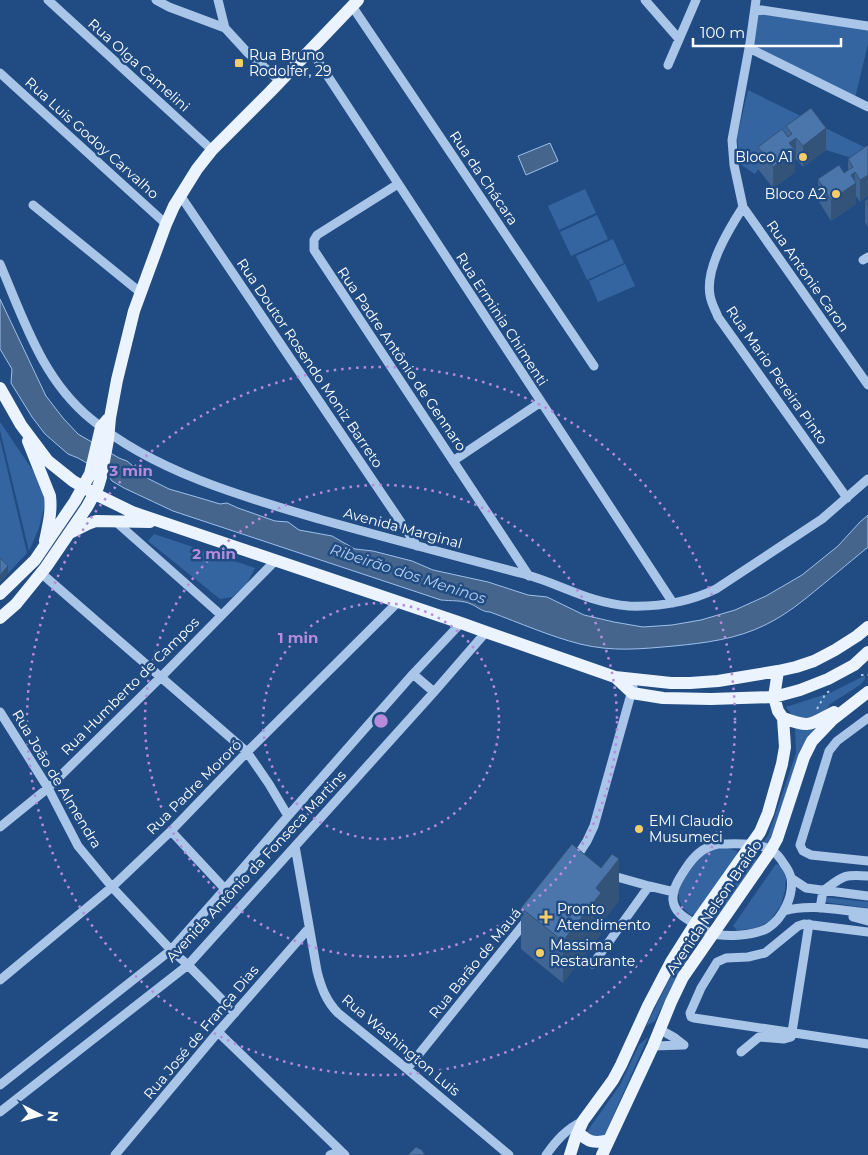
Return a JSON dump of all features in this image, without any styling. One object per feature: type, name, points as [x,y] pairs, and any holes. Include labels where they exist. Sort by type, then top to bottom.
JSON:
[{"type":"main road","points":[[0,618],[16,604],[41,573],[96,494],[96,474],[134,311],[166,224],[180,195],[212,150],[355,3]]},
{"type":"main road","points":[[2,395],[48,460],[73,481],[132,512],[615,676],[671,683],[690,683],[718,681],[778,671],[814,661],[835,650],[868,627]]},
{"type":"main road","points":[[22,425],[50,496],[49,524],[42,551]]},
{"type":"main road","points":[[0,594],[36,560],[84,487],[96,474]]},
{"type":"main road","points":[[68,534],[96,521],[164,523]]},
{"type":"main road","points":[[857,636],[868,647]]},
{"type":"main road","points":[[615,676],[632,693],[663,698],[711,700],[774,697],[800,690],[828,679],[854,665],[868,652]]},
{"type":"main road","points":[[774,697],[778,671]]},
{"type":"main road","name":"Avenida Nelson Braido","points":[[602,1155],[683,977],[771,850],[780,830],[808,747],[816,736],[868,692]]},
{"type":"main road","name":"Avenida Nelson Braido","points":[[570,1155],[580,1126],[613,1080],[659,982],[695,924],[760,832],[768,813],[785,747],[783,718],[778,711],[774,697]]},
{"type":"main road","points":[[783,718],[800,725],[813,724],[834,712],[848,707]]},
{"type":"main road","points":[[632,1041],[641,1035],[659,1029]]},
{"type":"main road","points":[[580,1126],[584,1138],[594,1142],[608,1140]]},
{"type":"street","name":"Rua Olga Camelini","points":[[48,0],[212,150]]},
{"type":"street","points":[[156,0],[225,28],[248,52],[280,80]]},
{"type":"street","points":[[218,0],[225,28]]},
{"type":"street","points":[[645,0],[679,39]]},
{"type":"street","points":[[668,65],[696,0]]},
{"type":"street","name":"Rua da Chácara","points":[[355,3],[594,366]]},
{"type":"street","points":[[755,4],[868,26]]},
{"type":"street","name":"Rua Antonie Caron","points":[[755,4],[732,140],[734,165],[743,207],[868,385]]},
{"type":"street","points":[[749,48],[868,107]]},
{"type":"street","name":"Rua Erminia Chimenti","points":[[310,49],[673,602]]},
{"type":"street","name":"Rua Luis Godoy Carvalho","points":[[0,73],[166,224]]},
{"type":"street","name":"Rua Padre Antônio de Gennaro","points":[[398,184],[317,234],[314,240],[314,250],[529,576]]},
{"type":"street","name":"Rua Doutor Rosendo Moniz Barreto","points":[[180,195],[418,546]]},
{"type":"street","points":[[33,205],[141,293]]},
{"type":"street","name":"Rua Mario Pereira Pinto","points":[[743,207],[718,251],[710,276],[709,292],[712,305],[718,317],[847,498]]},
{"type":"street","name":"Avenida Marginal","points":[[0,264],[36,349],[63,391],[78,408],[105,431],[151,458],[199,480],[265,503],[529,576],[584,597],[608,603],[629,606],[686,601],[716,589],[822,519],[868,479]]},
{"type":"street","points":[[453,461],[541,402]]},
{"type":"street","points":[[115,521],[221,614]]},
{"type":"street","name":"Rua Humberto de Campos","points":[[0,827],[48,788],[275,561]]},
{"type":"street","points":[[41,573],[247,752],[288,816]]},
{"type":"street","name":"Rua Padre Mororó","points":[[0,980],[112,887],[171,831],[247,752],[398,602]]},
{"type":"street","name":"Avenida Antônio da Fonseca Martins","points":[[0,1086],[171,950],[413,674],[461,623]]},
{"type":"street","name":"Avenida Antônio da Fonseca Martins","points":[[0,1112],[188,965],[486,632]]},
{"type":"street","points":[[413,674],[434,692]]},
{"type":"street","points":[[572,868],[594,826],[632,693],[634,679]]},
{"type":"street","name":"Rua João de Almendra","points":[[0,712],[48,788],[78,846],[112,887],[171,950],[235,1013]]},
{"type":"street","points":[[868,718],[833,744],[829,751],[800,844],[803,852],[811,855],[868,861]]},
{"type":"street","points":[[171,831],[226,889]]},
{"type":"street","points":[[718,844],[752,844],[771,850],[782,861],[791,878],[791,890],[784,911],[774,923],[759,932],[746,935],[713,933],[708,932],[678,912],[673,900],[674,892],[682,873],[696,855],[704,849],[718,844]]},
{"type":"street","name":"Rua Washington Luis","points":[[295,846],[321,987],[331,1006],[509,1155]]},
{"type":"street","points":[[852,875],[853,859]]},
{"type":"street","points":[[597,872],[674,892]]},
{"type":"street","points":[[817,908],[823,891],[842,877],[852,875],[868,876]]},
{"type":"street","points":[[791,878],[806,888],[868,896]]},
{"type":"street","points":[[593,964],[649,886]]},
{"type":"street","points":[[784,911],[794,908],[817,908],[868,914]]},
{"type":"street","points":[[817,908],[868,921]]},
{"type":"street","name":"Rua Barão de Mauá","points":[[407,1069],[532,914]]},
{"type":"street","points":[[792,1032],[809,924]]},
{"type":"street","points":[[868,932],[809,924],[798,926],[765,953],[748,957],[726,958],[717,962],[701,988],[690,1012],[694,1018],[759,1032],[792,1032],[868,1044]]},
{"type":"street","name":"Rua José de França Dias","points":[[115,1155],[218,1032],[309,928]]},
{"type":"street","points":[[653,1046],[684,1045],[659,1029]]},
{"type":"street","points":[[218,1032],[343,1153]]},
{"type":"street","points":[[742,1052],[759,1032]]},
{"type":"street","points":[[546,1155],[566,1131],[574,1125],[580,1126]]},
{"type":"street","points":[[330,1155],[343,1153]]},
{"type":"path","points":[[859,675],[868,676]]},
{"type":"path","points":[[816,710],[826,693],[834,689]]},
{"type":"shaded area","points":[[756,12],[868,27],[868,44],[855,98],[751,46]]},
{"type":"shaded area","points":[[748,90],[868,149],[868,163],[826,150],[811,129],[758,169],[755,174],[740,164],[737,138]]},
{"type":"shaded area","points":[[585,189],[596,213],[559,230],[548,206]]},
{"type":"shaded area","points":[[597,215],[608,239],[571,256],[560,232]]},
{"type":"shaded area","points":[[613,239],[624,263],[587,280],[576,256]]},
{"type":"shaded area","points":[[625,264],[635,286],[598,302],[589,281]]},
{"type":"shaded area","points":[[0,422],[42,484],[45,503],[39,528],[29,551],[0,430]]},
{"type":"shaded area","points":[[0,439],[27,553],[0,582]]},
{"type":"shaded area","points":[[154,534],[255,568],[246,585],[232,597],[220,599],[148,541]]},
{"type":"shaded area","points":[[864,676],[865,679],[860,685],[830,704],[815,720],[792,715],[786,707],[826,695]]},
{"type":"shaded area","points":[[795,726],[814,730],[801,749],[778,823],[771,842],[766,846],[762,843],[769,833],[796,753]]},
{"type":"shaded area","points":[[715,847],[737,851],[736,858],[696,914],[691,915],[680,903],[679,890],[681,883],[699,855]]},
{"type":"shaded area","points":[[752,857],[757,862],[714,921],[711,917],[744,870],[752,862]]},
{"type":"shaded area","points":[[776,864],[781,866],[786,877],[781,905],[770,921],[755,929],[737,930],[733,926]]},
{"type":"shaded area","points":[[823,897],[868,902],[868,908],[824,902]]},
{"type":"shaded area","points":[[701,932],[705,936],[700,939],[677,976],[655,1021],[646,1026],[672,974],[697,935]]},
{"type":"shaded area","points":[[648,1037],[603,1139],[586,1133],[620,1085],[639,1045]]},
{"type":"water","points":[[550,143],[558,161],[526,175],[518,156]]},
{"type":"water","name":"Ribeirão dos Meninos","points":[[0,299],[46,396],[63,418],[78,434],[127,461],[147,478],[169,489],[220,504],[227,503],[275,521],[288,522],[299,530],[332,536],[355,549],[373,551],[412,561],[433,570],[488,582],[528,595],[547,597],[584,615],[643,627],[701,620],[735,610],[766,596],[802,575],[838,546],[868,515],[868,547],[787,612],[765,625],[743,634],[721,640],[638,649],[592,647],[568,641],[468,603],[441,600],[173,511],[112,481],[108,475],[68,454],[45,434],[11,383],[12,369],[0,349]]},
{"type":"building","points":[[811,108],[826,128],[803,146],[796,138],[789,143],[795,150],[773,167],[758,147],[782,129],[788,137],[792,134],[786,126]]},
{"type":"building","points":[[868,145],[868,175],[860,180],[855,172],[851,175],[856,183],[831,200],[818,179],[839,165],[844,173],[853,167],[848,159]]},
{"type":"building","points":[[0,558],[8,566],[0,575]]},
{"type":"building","points":[[572,844],[601,868],[612,854],[619,859],[596,888],[601,893],[563,941],[521,908]]},
{"type":"building","points":[[416,1147],[422,1150],[425,1155],[408,1155]]},
{"type":"place","name":"Rua Bruno Rodolfer, 29","points":[[239,63]]},
{"type":"place","name":"Bloco A1","points":[[803,157]]},
{"type":"place","name":"Bloco A2","points":[[836,194]]},
{"type":"place","name":"EMI Claudio Musumeci","points":[[639,829]]},
{"type":"place","name":"Pronto Atendimento","points":[[546,917]]},
{"type":"place","name":"Massima Restaurante","points":[[540,953]]}]
